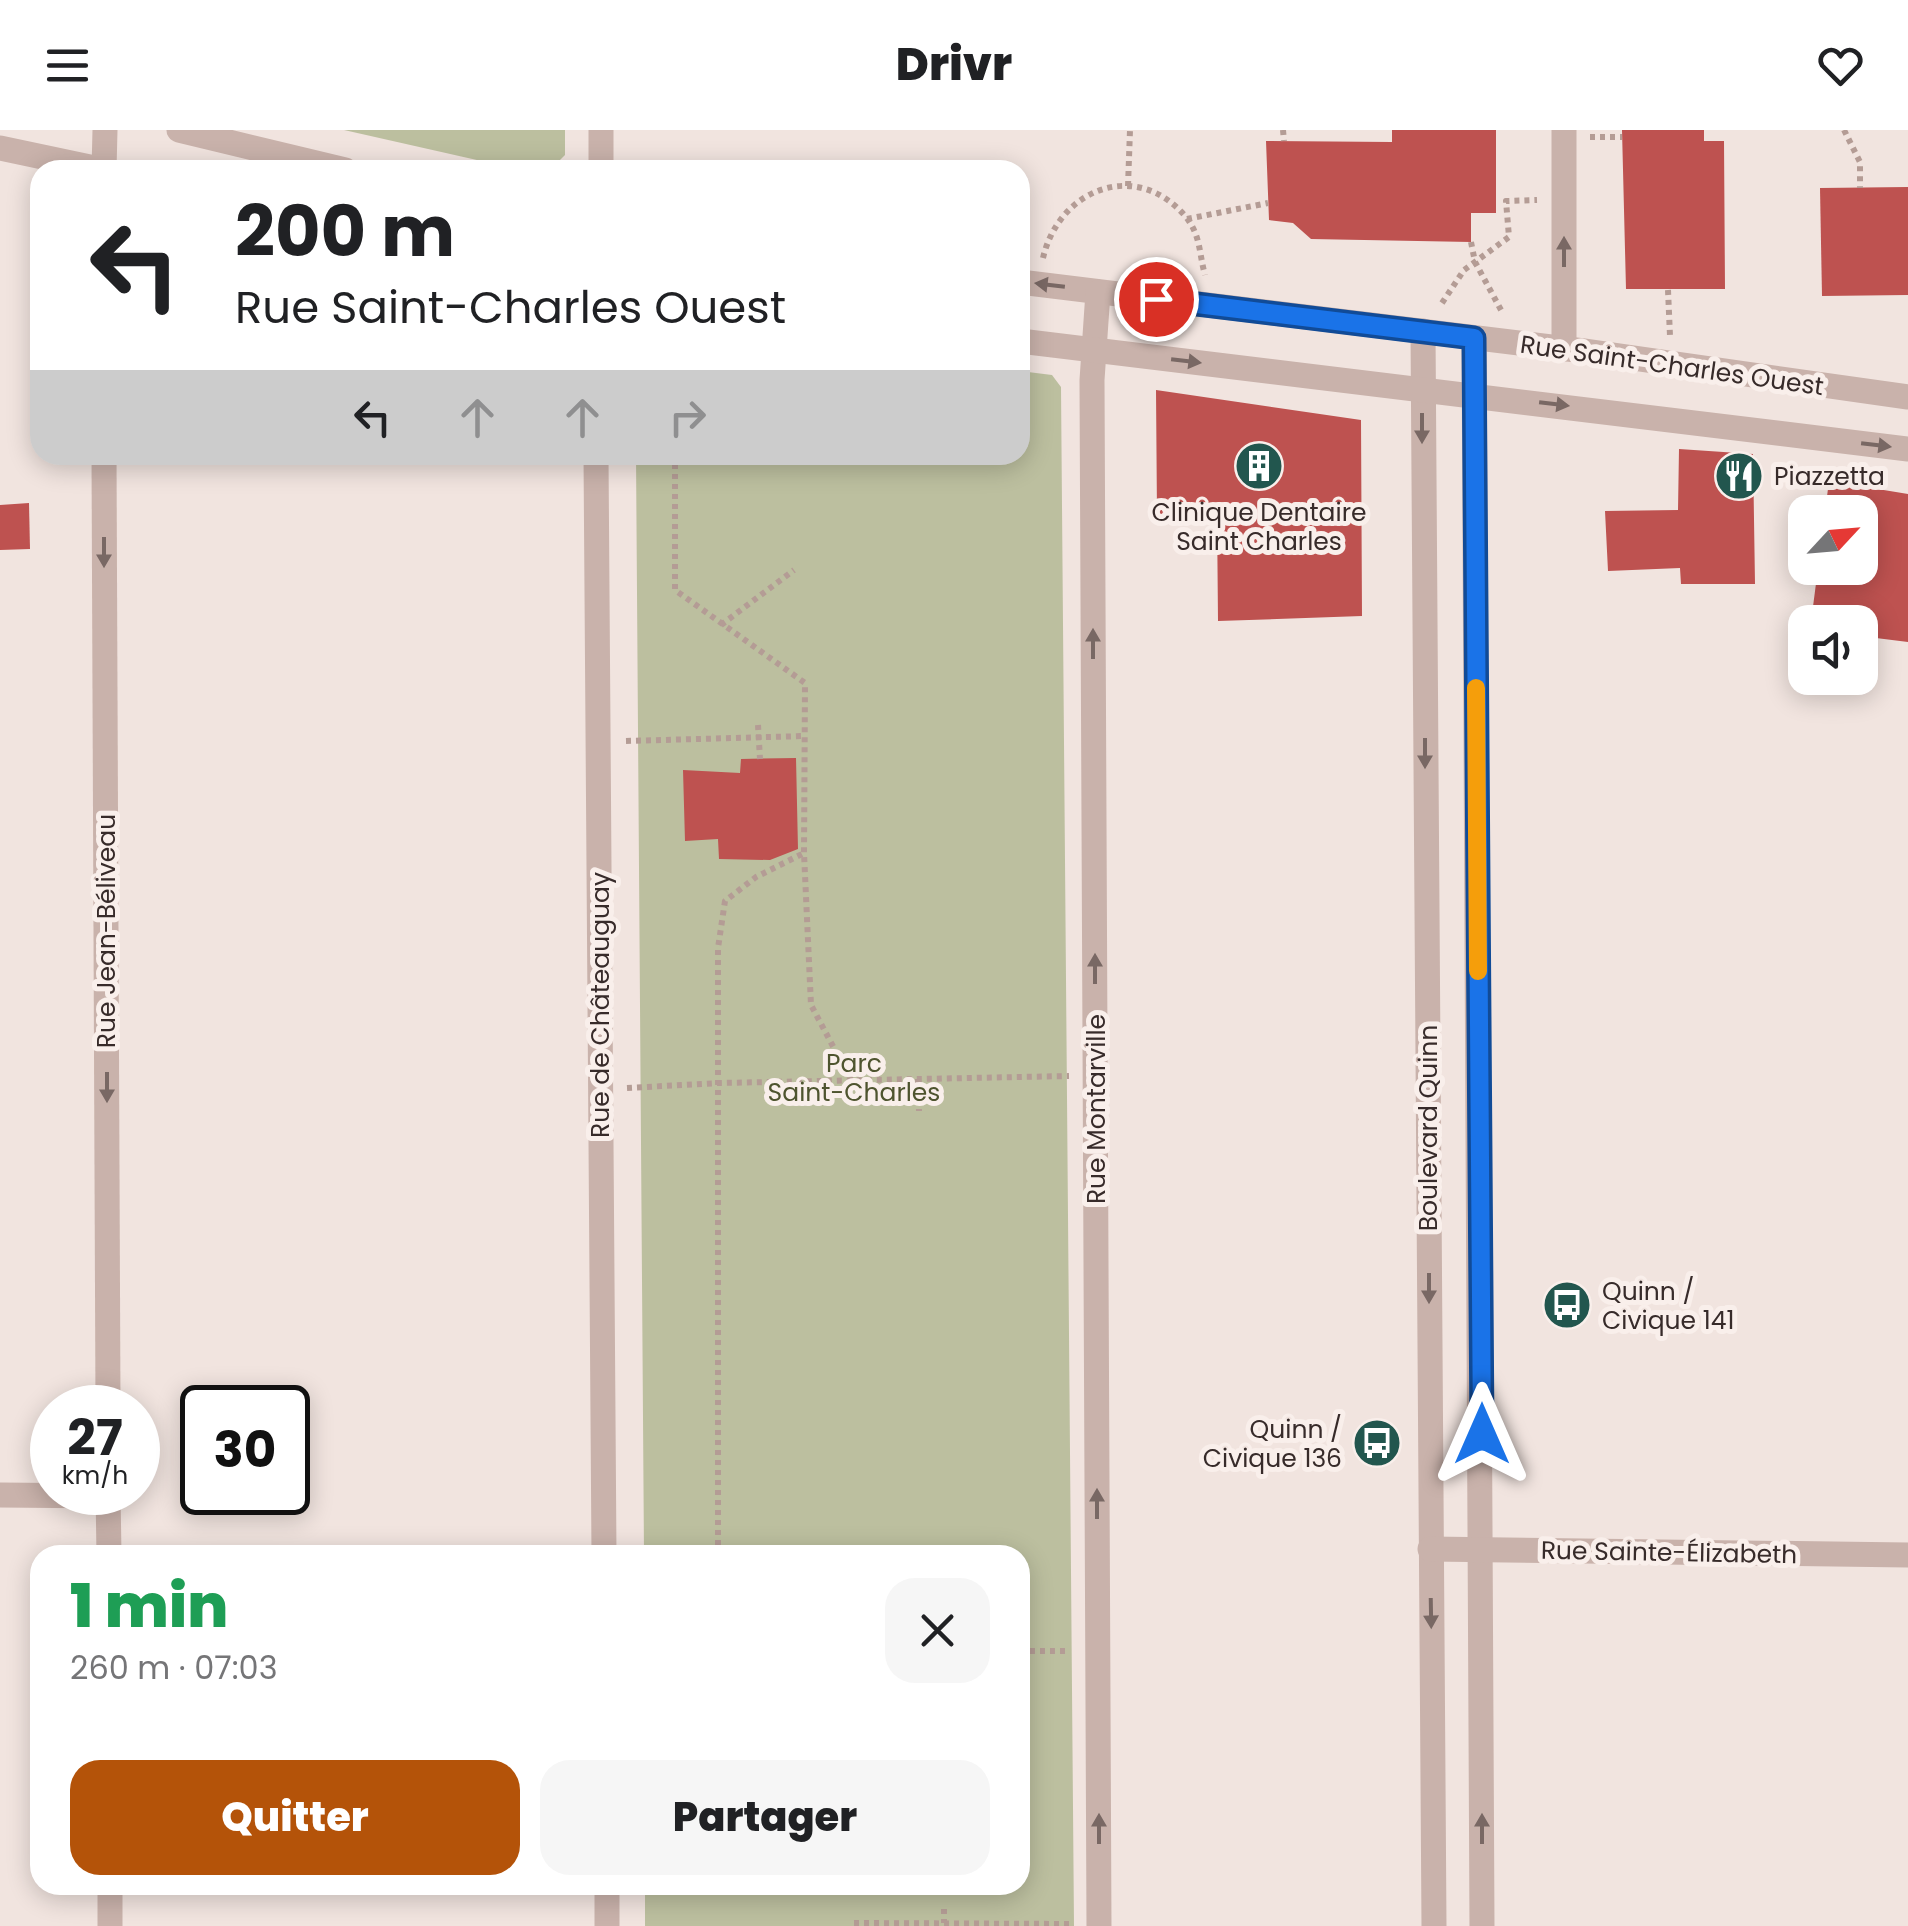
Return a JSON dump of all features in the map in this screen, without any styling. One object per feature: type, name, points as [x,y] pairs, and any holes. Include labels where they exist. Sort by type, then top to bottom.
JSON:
[{"type":"street","points":[[104,160],[105,130]]},
{"type":"street","points":[[179,130],[304,160]]},
{"type":"street","points":[[601,130],[601,160]]},
{"type":"street","points":[[1564,130],[1564,349]]},
{"type":"street","points":[[0,148],[57,160]]},
{"type":"street","name":"Rue Saint-Charles Ouest","points":[[1030,283],[1564,349],[1908,397]]},
{"type":"street","name":"Rue Montarville","points":[[1098,292],[1092,349],[1099,1925]]},
{"type":"street","name":"Boulevard Quinn","points":[[1423,331],[1434,1926]]},
{"type":"street","name":"Boulevard Quinn","points":[[1474,338],[1482,1926]]},
{"type":"street","name":"Rue Saint-Charles Ouest","points":[[1030,342],[1908,449]]},
{"type":"street","name":"Rue Jean-Béliveau","points":[[104,465],[108,1385]]},
{"type":"street","name":"Rue de Châteauguay","points":[[596,465],[604,1545]]},
{"type":"street","points":[[0,1495],[30,1495]]},
{"type":"street","points":[[108,1515],[109,1545]]},
{"type":"street","name":"Rue Sainte-Élizabeth","points":[[1430,1549],[1908,1555]]},
{"type":"street","points":[[110,1895],[110,1926]]},
{"type":"street","points":[[607,1895],[607,1926]]},
{"type":"path","points":[[1128,186],[1130,130]]},
{"type":"path","points":[[1283,130],[1284,141]]},
{"type":"path","points":[[1844,130],[1860,162],[1860,188]]},
{"type":"path","points":[[1043,259],[1047,240],[1060,217],[1078,200],[1096,190],[1128,186],[1158,194],[1188,219],[1202,249],[1206,278]]},
{"type":"path","points":[[1440,305],[1464,270],[1509,237],[1506,201],[1564,200]]},
{"type":"path","points":[[1188,219],[1268,202]]},
{"type":"path","points":[[1470,242],[1475,262],[1501,312]]},
{"type":"path","points":[[1668,290],[1670,338]]},
{"type":"path","points":[[674,465],[675,590],[805,683],[804,853],[811,1005],[851,1080]]},
{"type":"path","points":[[721,625],[794,570]]},
{"type":"path","points":[[758,725],[760,759]]},
{"type":"path","points":[[598,741],[805,736]]},
{"type":"path","points":[[718,1545],[723,1339],[718,948],[725,901],[756,878],[804,853]]},
{"type":"path","points":[[601,1090],[719,1082],[1096,1076]]},
{"type":"path","points":[[918,1079],[919,1112]]},
{"type":"path","points":[[1030,1651],[1098,1650]]},
{"type":"path","points":[[944,1909],[944,1923]]},
{"type":"path","points":[[854,1923],[1099,1925]]},
{"type":"green space","points":[[344,130],[565,130],[565,155],[560,160],[477,160]]},
{"type":"green space","name":"Parc Saint-Charles","points":[[1030,372],[1052,375],[1061,387],[1074,1926],[645,1926],[645,1895],[1030,1895],[1030,1545],[644,1545],[636,465],[1030,465]]},
{"type":"building","points":[[1392,130],[1496,130],[1496,213],[1471,213],[1471,242],[1311,239],[1293,223],[1269,220],[1266,141],[1392,142]]},
{"type":"building","points":[[1622,130],[1704,130],[1704,141],[1724,141],[1725,289],[1626,289]]},
{"type":"building","points":[[1908,187],[1908,295],[1822,296],[1820,188]]},
{"type":"building","name":"Clinique Dentaire Saint Charles","points":[[1156,390],[1361,420],[1362,616],[1218,621],[1217,512],[1157,514]]},
{"type":"building","points":[[1679,449],[1753,454],[1755,584],[1681,584],[1680,568],[1608,571],[1605,511],[1678,510]]},
{"type":"building","points":[[1829,481],[1908,494],[1908,642],[1878,638],[1878,605],[1813,605],[1816,585],[1878,585],[1878,495],[1827,495]]},
{"type":"building","points":[[29,503],[30,549],[0,550],[0,505]]},
{"type":"building","points":[[796,758],[798,849],[770,860],[719,859],[718,839],[685,841],[683,770],[740,773],[741,759]]},
{"type":"slow traffic","points":[[1476,688],[1478,971]]},
{"type":"place","name":"Clinique Dentaire Saint Charles","points":[[1259,466]]},
{"type":"place","name":"Piazzetta","points":[[1739,476]]},
{"type":"place","name":"Quinn / Civique 141","points":[[1567,1305]]},
{"type":"place","name":"Quinn / Civique 136","points":[[1377,1443]]},
{"type":"route","points":[[1156,299],[1474,338],[1482,1434]]}]
